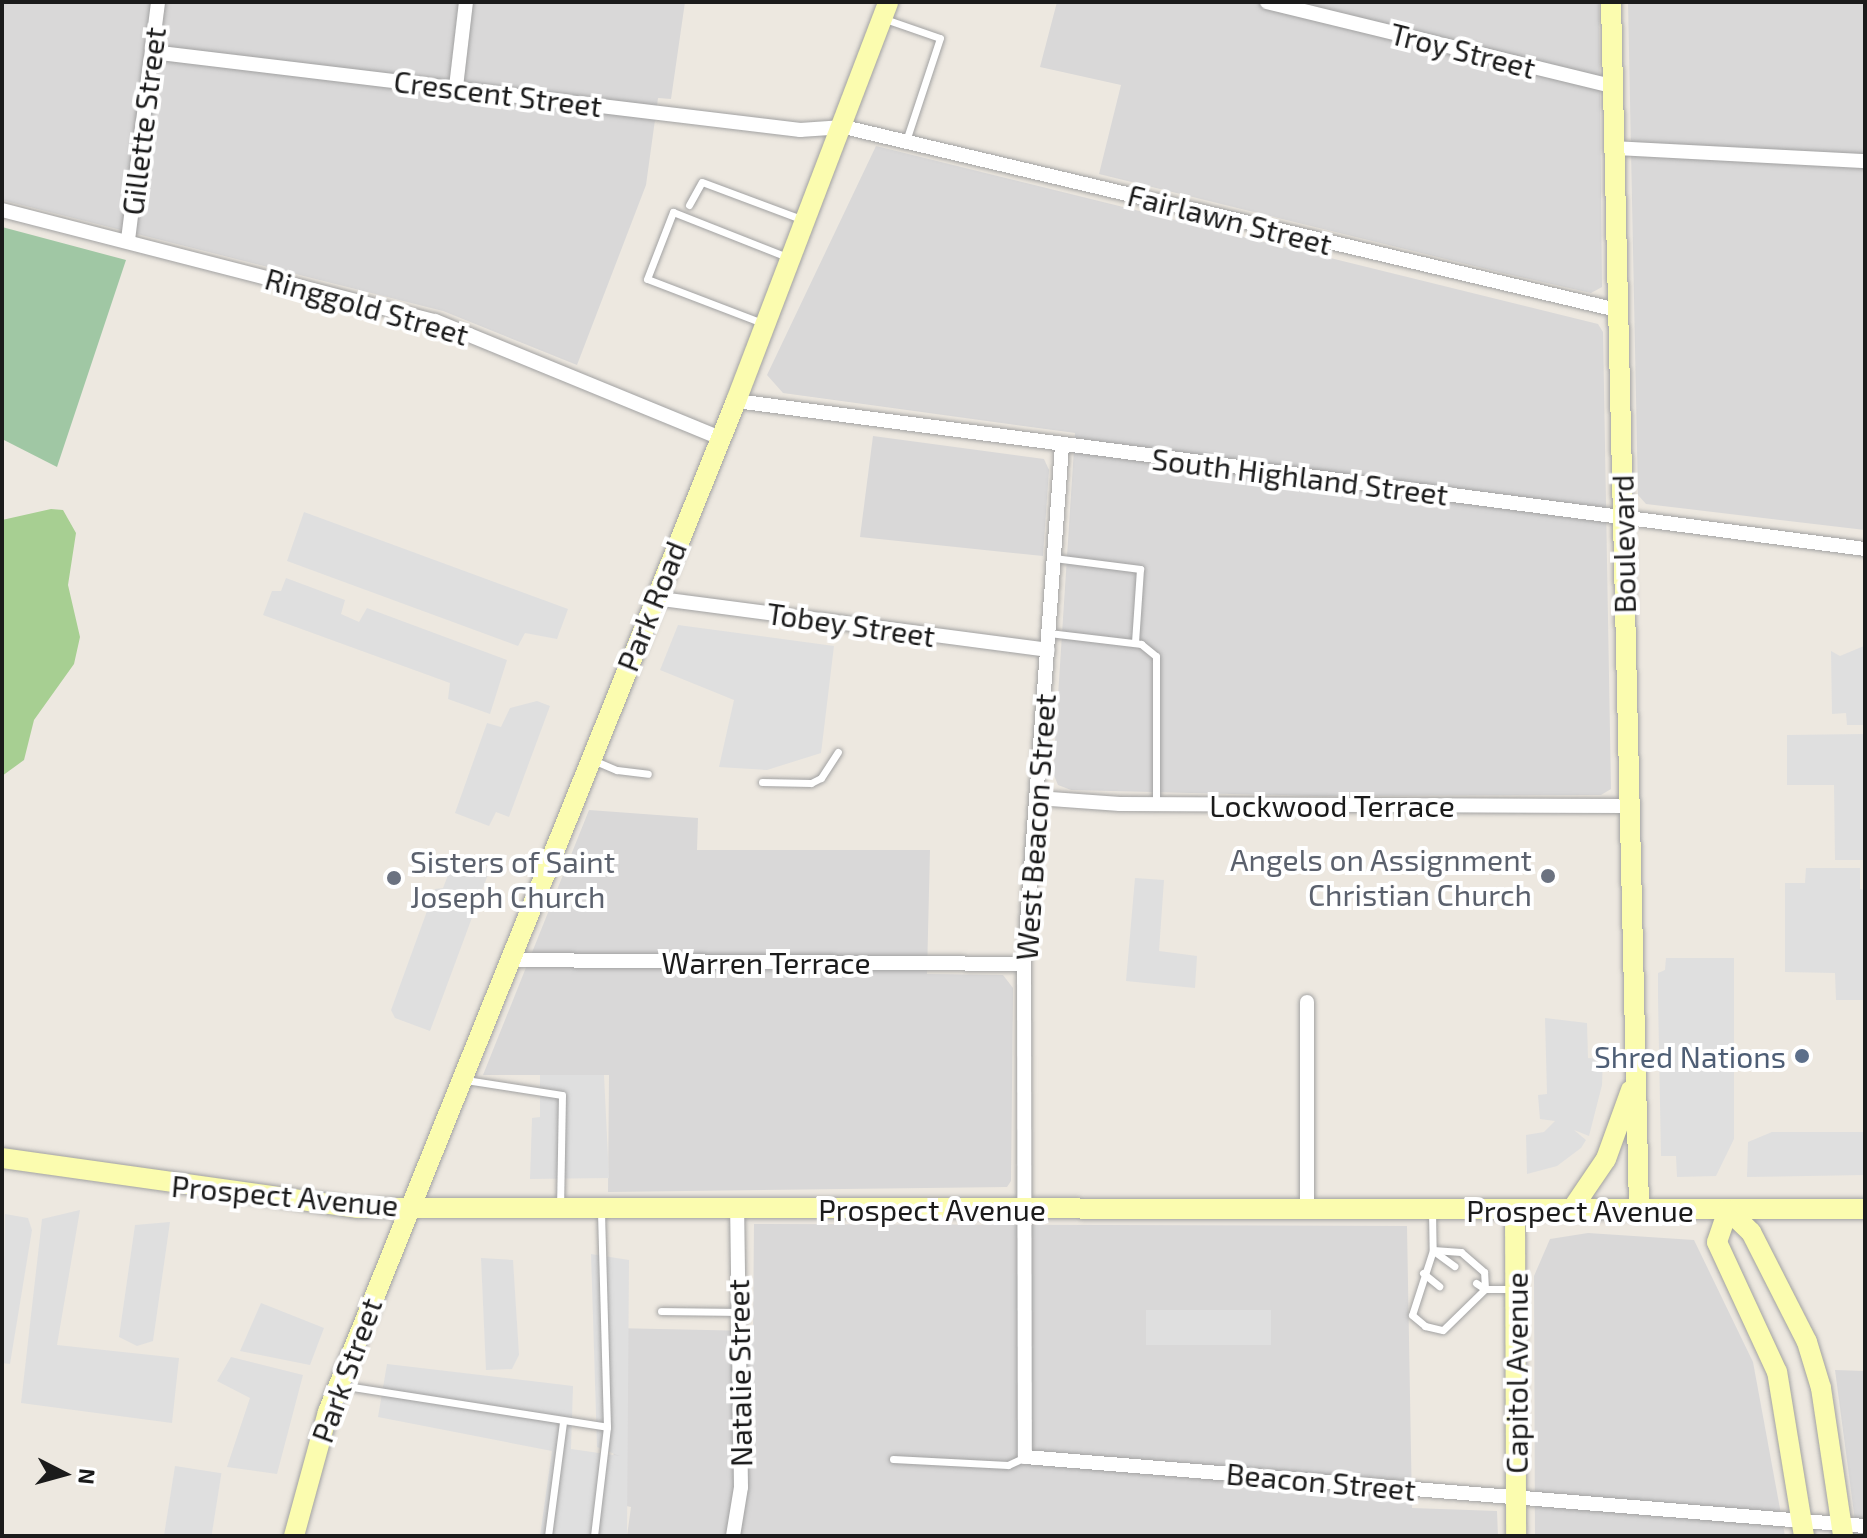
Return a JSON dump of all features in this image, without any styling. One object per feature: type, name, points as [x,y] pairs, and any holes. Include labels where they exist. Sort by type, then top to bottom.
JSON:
[{"type":"main road","name":"Boulevard","points":[[1611,2],[1633,1086],[1640,1124],[1639,1210]]},
{"type":"main road","name":"Park Road","points":[[408,1207],[736,401],[844,127],[886,10]]},
{"type":"main road","name":"Boulevard","points":[[1572,1209],[1606,1159],[1633,1086]]},
{"type":"main road","name":"Prospect Avenue","points":[[2,1158],[299,1201],[408,1207],[1865,1209]]},
{"type":"main road","name":"Park Street","points":[[294,1536],[339,1384],[408,1207]]},
{"type":"main road","name":"Capitol Avenue","points":[[1515,1209],[1516,1536]]},
{"type":"main road","points":[[1802,1529],[1777,1372],[1717,1242],[1728,1210],[1751,1232],[1807,1342],[1821,1388],[1842,1531]]},
{"type":"street","name":"Gillette Street","points":[[128,240],[158,2]]},
{"type":"street","points":[[456,87],[466,2]]},
{"type":"street","name":"Troy Street","points":[[1267,2],[1612,86]]},
{"type":"street","name":"Crescent Street","points":[[152,52],[800,130],[844,127]]},
{"type":"street","name":"Fairlawn Street","points":[[844,127],[1617,310]]},
{"type":"street","points":[[1614,148],[1865,161]]},
{"type":"street","name":"Ringgold Street","points":[[2,210],[435,321],[720,438]]},
{"type":"street","name":"South Highland Street","points":[[736,401],[1865,549]]},
{"type":"street","name":"West Beacon Street","points":[[1022,1209],[1024,964],[1062,446]]},
{"type":"street","name":"Tobey Street","points":[[654,598],[1048,650]]},
{"type":"street","name":"Lockwood Terrace","points":[[1037,798],[1156,804],[1627,806]]},
{"type":"street","name":"Warren Terrace","points":[[508,960],[1024,964]]},
{"type":"street","points":[[1307,1002],[1307,1209]]},
{"type":"street","name":"Natalie Street","points":[[733,1536],[741,1487],[737,1209]]},
{"type":"street","points":[[1022,1209],[1025,1457]]},
{"type":"street","name":"Beacon Street","points":[[1025,1457],[1516,1497],[1802,1529],[1842,1531],[1865,1526]]},
{"type":"lane","points":[[886,10],[940,38],[906,141]]},
{"type":"lane","points":[[689,205],[702,182],[807,221]]},
{"type":"lane","points":[[766,325],[647,279],[652,265],[673,212],[792,259]]},
{"type":"lane","points":[[1054,558],[1140,569],[1135,643]]},
{"type":"lane","points":[[1049,633],[1135,643],[1149,648],[1159,668],[1156,804]]},
{"type":"lane","points":[[762,782],[811,783],[821,778],[838,752]]},
{"type":"lane","points":[[590,758],[617,770],[648,774]]},
{"type":"lane","points":[[461,1079],[562,1095],[560,1208]]},
{"type":"lane","points":[[594,1536],[607,1427],[601,1208]]},
{"type":"lane","points":[[1432,1209],[1433,1250],[1423,1273],[1412,1315],[1425,1326],[1443,1330],[1485,1289],[1484,1272],[1461,1252],[1433,1250]]},
{"type":"lane","points":[[1433,1250],[1454,1266]]},
{"type":"lane","points":[[1423,1273],[1439,1286]]},
{"type":"lane","points":[[1476,1283],[1485,1289],[1515,1289]]},
{"type":"lane","points":[[1458,1302],[1468,1308]]},
{"type":"lane","points":[[661,1311],[738,1312]]},
{"type":"lane","points":[[339,1384],[607,1427]]},
{"type":"lane","points":[[548,1536],[563,1422]]},
{"type":"lane","points":[[893,1459],[1008,1465],[1025,1457]]},
{"type":"shaded area","points":[[2,2],[685,2],[671,99],[658,98],[646,185],[577,365],[443,311],[2,200]]},
{"type":"shaded area","points":[[1057,2],[1599,2],[1602,287],[1591,293],[1099,174],[1121,85],[1040,67]]},
{"type":"shaded area","points":[[1628,2],[1865,2],[1865,530],[1646,504],[1638,495]]},
{"type":"shaded area","points":[[876,146],[1598,324],[1603,332],[1611,789],[1601,795],[1316,796],[1071,790],[1058,785],[1053,773],[1075,433],[783,393],[767,375]]},
{"type":"shaded area","points":[[873,436],[1044,459],[1049,470],[1043,556],[860,537]]},
{"type":"shaded area","points":[[304,512],[568,609],[557,639],[525,633],[518,646],[287,561]]},
{"type":"shaded area","points":[[286,578],[345,600],[341,614],[359,622],[367,608],[507,660],[490,714],[448,699],[450,683],[263,615],[272,591],[281,591]]},
{"type":"shaded area","points":[[678,625],[834,646],[821,753],[767,770],[719,767],[734,700],[660,670]]},
{"type":"shaded area","points":[[1864,646],[1864,725],[1847,725],[1846,713],[1832,714],[1831,651],[1840,656]]},
{"type":"shaded area","points":[[537,701],[550,706],[509,817],[496,812],[489,826],[455,813],[487,723],[501,727],[510,708]]},
{"type":"shaded area","points":[[1865,734],[1865,860],[1835,860],[1834,785],[1787,785],[1787,735]]},
{"type":"shaded area","points":[[589,810],[698,818],[697,850],[930,850],[927,974],[1003,975],[1013,988],[1011,1181],[1007,1187],[608,1192],[609,1075],[483,1075]]},
{"type":"shaded area","points":[[455,857],[490,869],[430,1031],[395,1018],[391,1010],[435,889],[443,888]]},
{"type":"shaded area","points":[[1806,868],[1860,868],[1860,889],[1865,890],[1865,1000],[1836,1000],[1835,973],[1785,972],[1785,883],[1805,883]]},
{"type":"shaded area","points":[[1135,878],[1164,880],[1159,951],[1197,956],[1195,988],[1126,981]]},
{"type":"shaded area","points":[[1666,958],[1734,958],[1734,1139],[1716,1176],[1677,1177],[1676,1156],[1661,1156],[1658,973],[1665,970]]},
{"type":"shaded area","points":[[1545,1018],[1587,1023],[1588,1058],[1603,1059],[1602,1085],[1589,1136],[1574,1130],[1586,1140],[1581,1148],[1557,1166],[1527,1174],[1526,1135],[1544,1132],[1555,1121],[1540,1119],[1538,1095],[1547,1094]]},
{"type":"shaded area","points":[[540,1075],[604,1075],[609,1178],[530,1179],[532,1118],[540,1117]]},
{"type":"shaded area","points":[[1772,1132],[1865,1132],[1865,1175],[1747,1177],[1748,1142]]},
{"type":"shaded area","points":[[80,1210],[57,1345],[179,1358],[172,1423],[21,1403],[42,1219]]},
{"type":"shaded area","points":[[5,1214],[28,1218],[32,1230],[10,1364],[2,1363]]},
{"type":"shaded area","points":[[170,1222],[153,1341],[137,1346],[119,1337],[135,1225]]},
{"type":"shaded area","points":[[754,1224],[1407,1226],[1412,1508],[1497,1511],[1498,1536],[627,1536],[631,1507],[608,1502],[615,1442],[613,1328],[753,1331]]},
{"type":"shaded area","points":[[1588,1233],[1694,1240],[1753,1362],[1785,1536],[1535,1536],[1534,1276],[1550,1239]]},
{"type":"shaded area","points":[[591,1254],[629,1260],[627,1536],[540,1536],[552,1451],[378,1417],[387,1364],[573,1386],[571,1449],[620,1456],[597,1447]]},
{"type":"shaded area","points":[[481,1258],[513,1260],[519,1355],[512,1369],[486,1370]]},
{"type":"shaded area","points":[[261,1303],[324,1328],[310,1365],[240,1351]]},
{"type":"shaded area","points":[[1146,1310],[1271,1310],[1271,1345],[1146,1345]]},
{"type":"shaded area","points":[[231,1357],[303,1375],[277,1474],[227,1467],[250,1398],[217,1381]]},
{"type":"shaded area","points":[[1835,1370],[1865,1371],[1865,1536],[1857,1536]]},
{"type":"shaded area","points":[[175,1466],[221,1473],[211,1536],[164,1536]]},
{"type":"green space","points":[[2,227],[126,260],[57,467],[2,439]]},
{"type":"green space","points":[[51,509],[63,510],[76,533],[68,585],[80,637],[74,664],[34,720],[24,760],[2,776],[2,520]]},
{"type":"place","name":"Angels on Assignment Christian Church","points":[[1548,876]]},
{"type":"place","name":"Sisters of Saint Joseph Church","points":[[394,878]]},
{"type":"place","name":"Shred Nations","points":[[1802,1056]]}]
